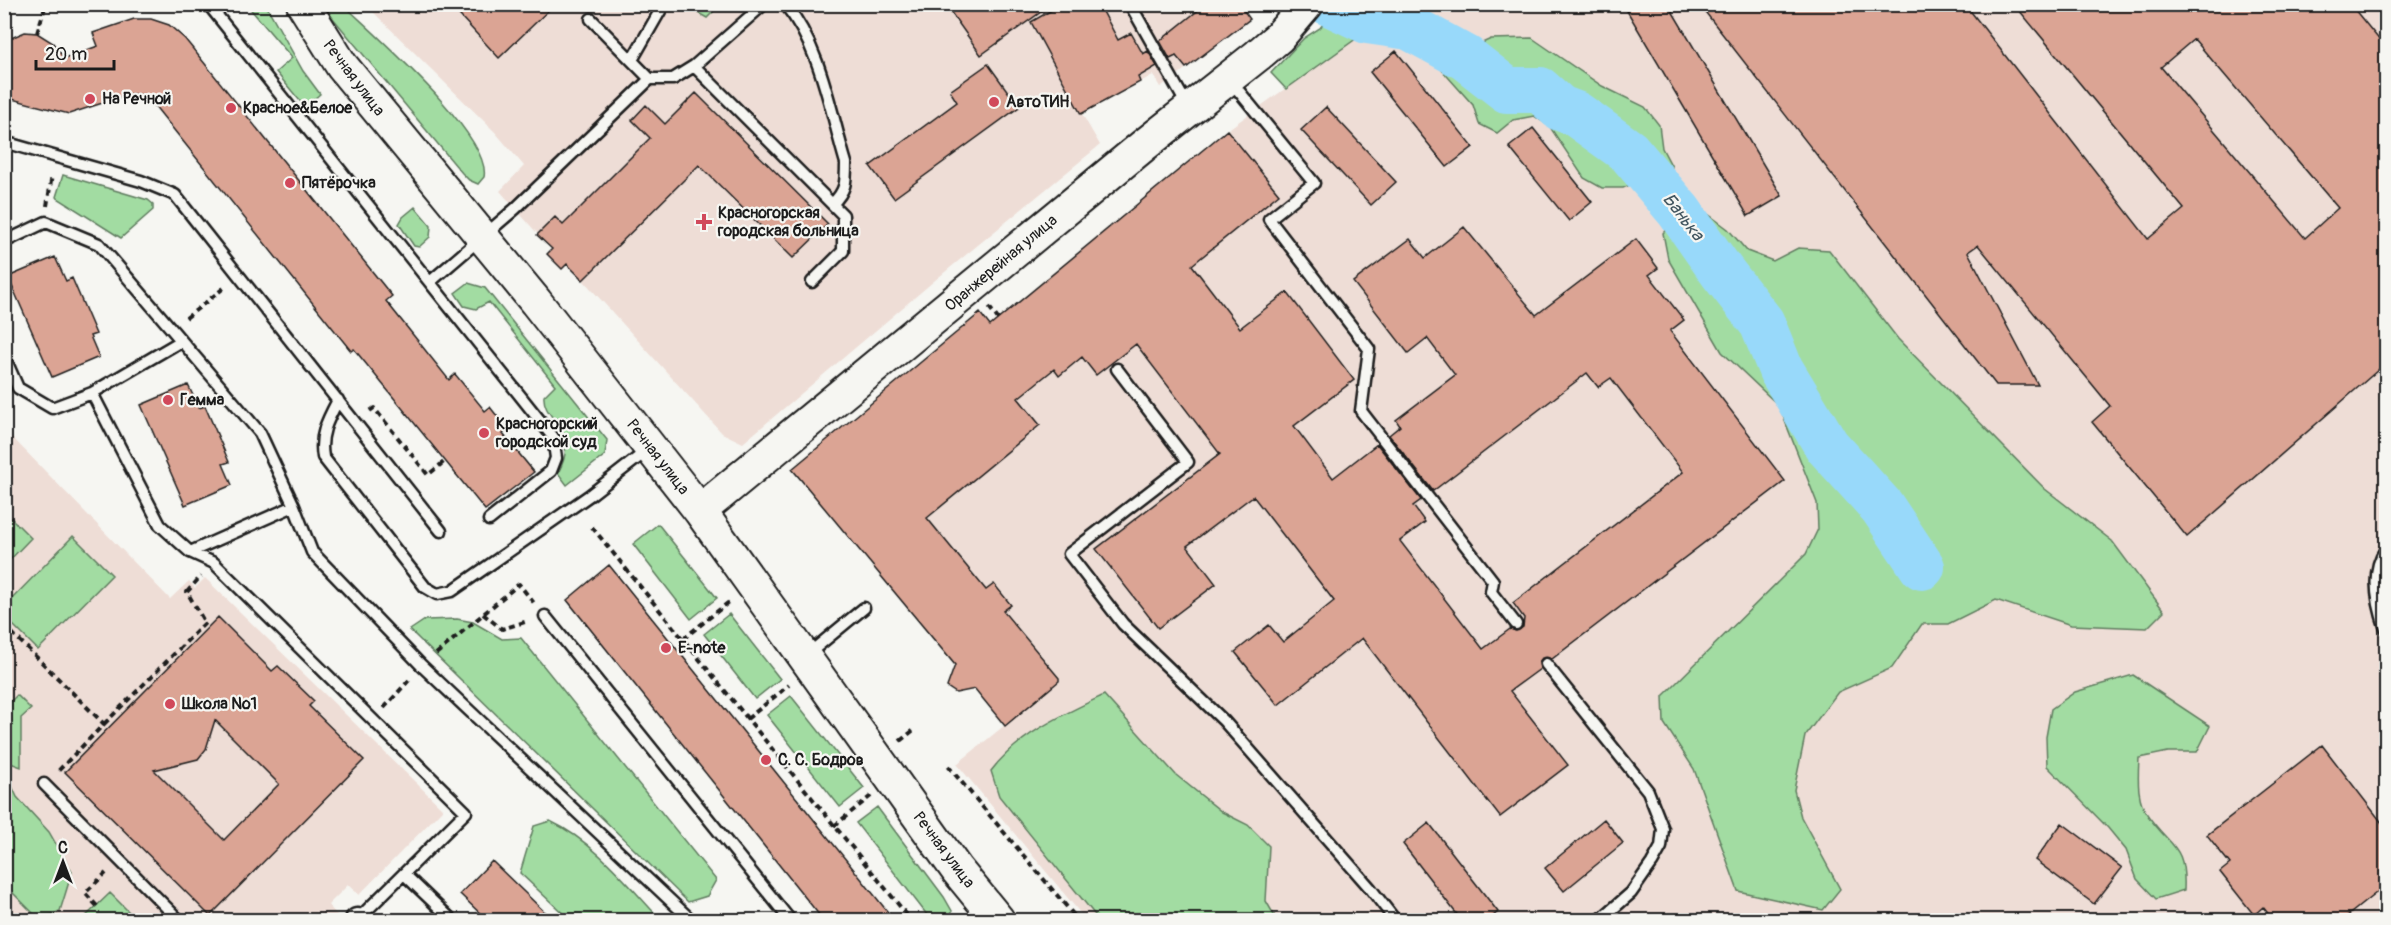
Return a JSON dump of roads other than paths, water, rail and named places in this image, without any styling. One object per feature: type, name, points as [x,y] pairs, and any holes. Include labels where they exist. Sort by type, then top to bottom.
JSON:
[{"type":"main road","name":"Речная улица","points":[[303,4],[342,66],[483,238],[700,511],[798,670],[998,921]]},
{"type":"main road","name":"Оранжерейная улица","points":[[700,511],[1143,146],[1229,79],[1279,37],[1303,9]]},
{"type":"lane","points":[[208,4],[553,437],[556,458],[551,471],[489,520]]},
{"type":"lane","points":[[632,60],[664,4]]},
{"type":"lane","points":[[430,282],[483,238],[650,79],[673,79],[694,66],[764,4]]},
{"type":"lane","points":[[784,4],[799,22],[810,42],[846,163],[846,183],[843,194],[832,204]]},
{"type":"lane","points":[[1130,4],[1190,110]]},
{"type":"lane","points":[[591,19],[650,79]]},
{"type":"lane","points":[[694,66],[843,215],[843,250],[812,282]]},
{"type":"lane","points":[[1229,79],[1314,183],[1269,219],[1369,349],[1362,411],[1492,581],[1491,592],[1516,624]]},
{"type":"lane","points":[[4,142],[141,181],[176,195],[441,531]]},
{"type":"lane","points":[[4,242],[46,222],[99,243],[260,434],[294,506],[312,552],[422,666],[691,921]]},
{"type":"lane","points":[[4,356],[18,388],[52,408],[92,393],[181,341]]},
{"type":"lane","points":[[1117,369],[1188,462],[1069,554],[1123,624],[1224,721],[1363,880],[1395,921]]},
{"type":"lane","points":[[92,393],[160,525],[190,552],[214,563],[466,812],[357,920]]},
{"type":"lane","points":[[338,400],[324,428],[323,457],[425,587],[438,594],[452,591],[525,538],[590,495],[651,447]]},
{"type":"lane","points":[[190,552],[294,506]]},
{"type":"lane","points":[[2386,549],[2377,577],[2377,602],[2386,629]]},
{"type":"lane","points":[[798,670],[864,609]]},
{"type":"lane","points":[[545,616],[790,921]]},
{"type":"lane","points":[[1546,664],[1648,791],[1663,829],[1661,847],[1652,863],[1631,893],[1600,921]]},
{"type":"lane","points":[[44,784],[179,921]]},
{"type":"lane","points":[[404,874],[452,921]]},
{"type":"waterway","name":"Банька","points":[[1331,4],[1367,21],[1409,27],[1466,58],[1507,90],[1540,90],[1560,108],[1576,114],[1629,152],[1679,211],[1762,323],[1781,370],[1827,446],[1882,507],[1922,567]]},
{"type":"place","name":"На Речной","points":[[90,99]]},
{"type":"place","name":"АвтоТИН","points":[[994,102]]},
{"type":"place","name":"Красное&Белое","points":[[231,108]]},
{"type":"place","name":"Пятёрочка","points":[[290,183]]},
{"type":"place","name":"Красногорская городская больница","points":[[704,222]]},
{"type":"place","name":"Гемма","points":[[168,400]]},
{"type":"place","name":"Красногорский городской суд","points":[[484,433]]},
{"type":"place","name":"E-note","points":[[666,648]]},
{"type":"place","name":"Школа №1","points":[[170,704]]},
{"type":"place","name":"С. С. Бодров","points":[[766,760]]}]
